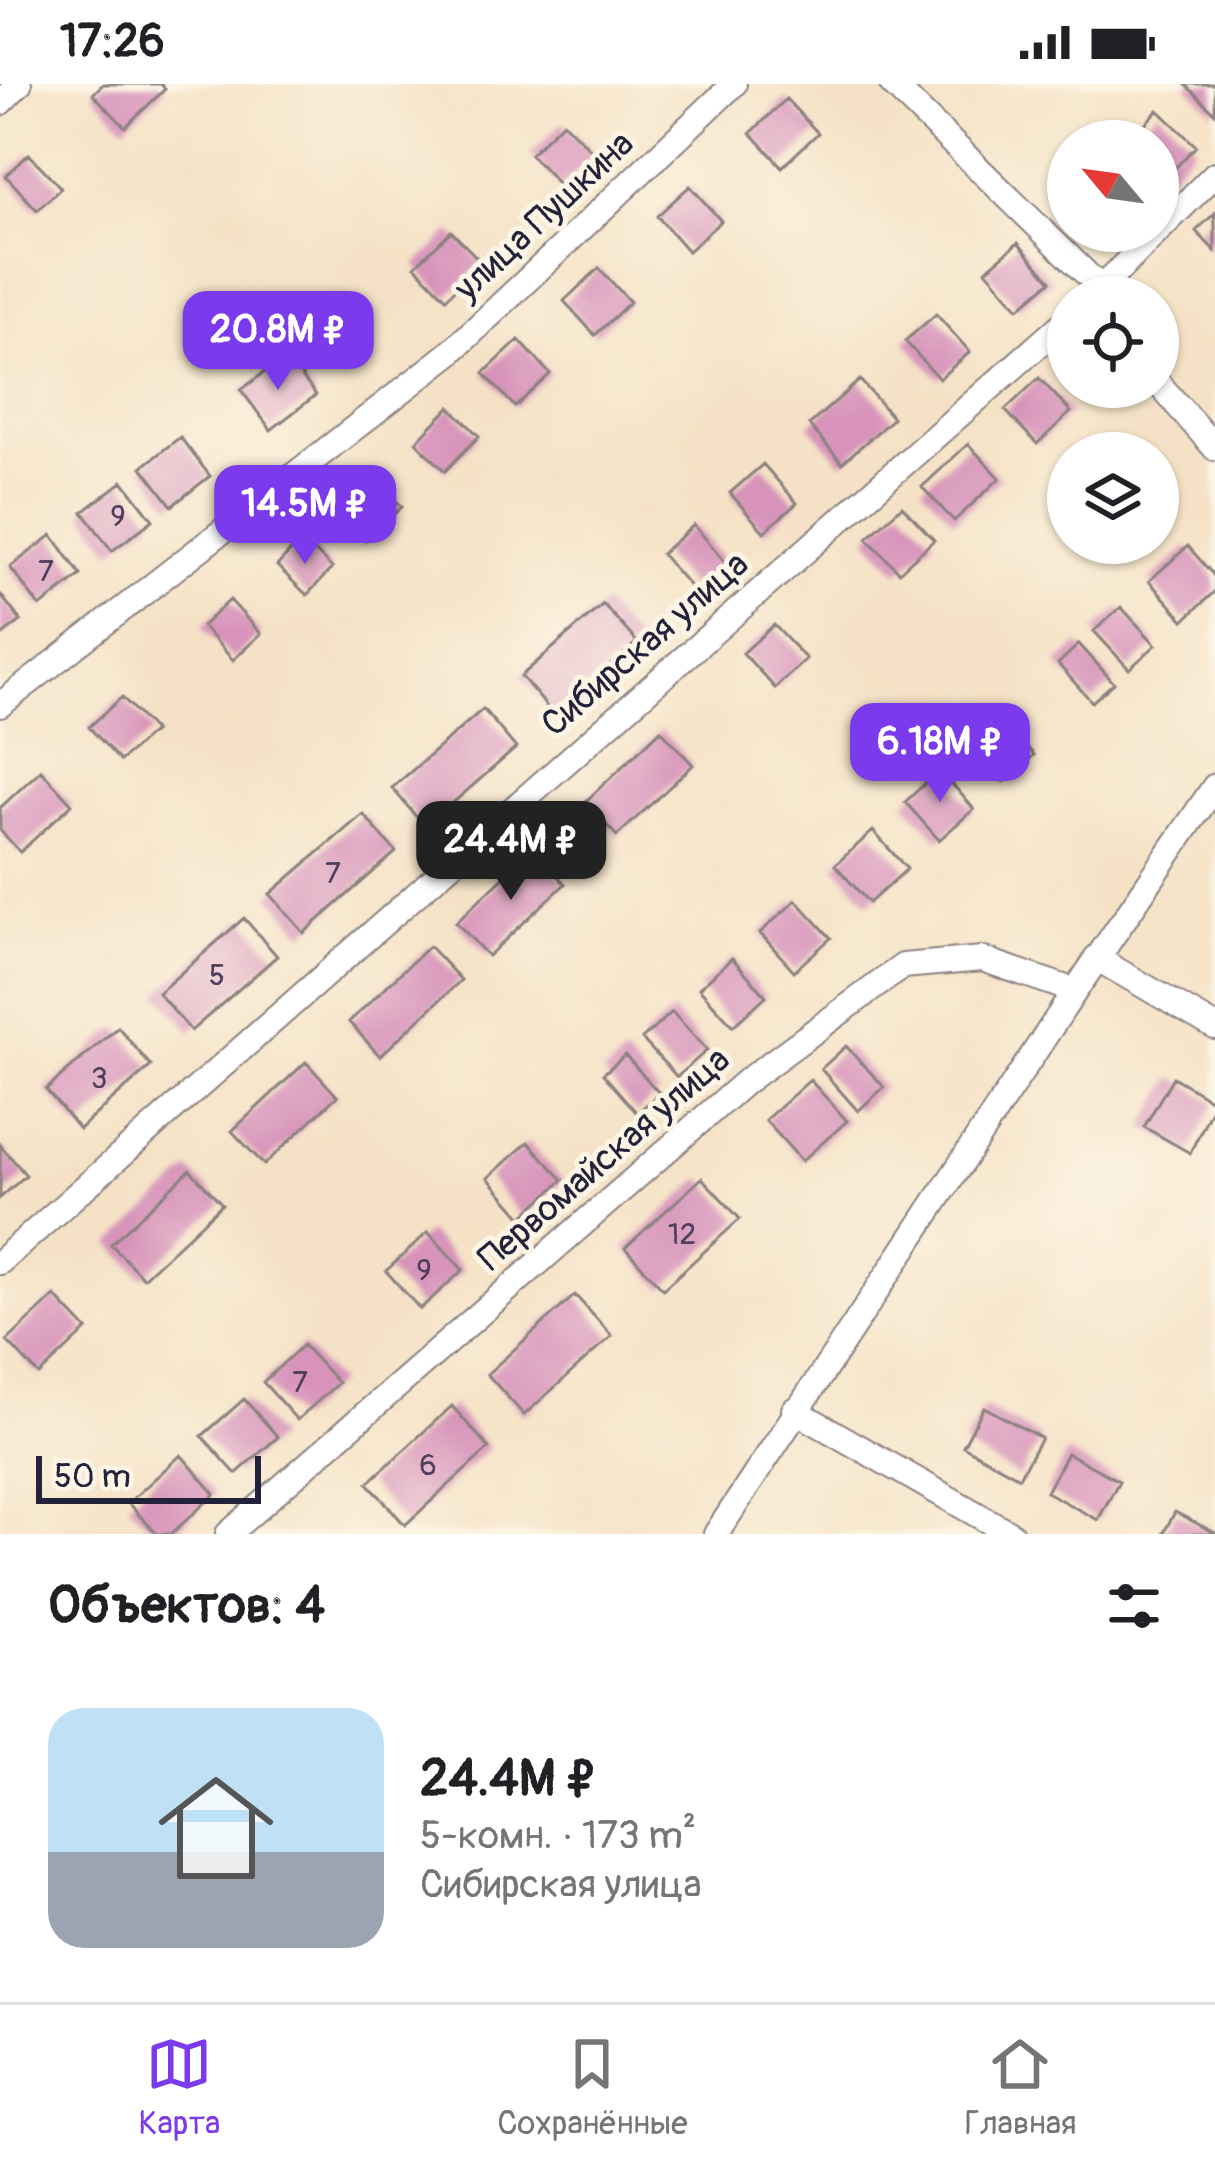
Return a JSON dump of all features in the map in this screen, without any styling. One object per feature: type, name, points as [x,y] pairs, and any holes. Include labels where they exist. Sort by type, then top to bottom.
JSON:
[{"type":"street","points":[[0,103],[19,84]]},
{"type":"street","name":"улица Пушкина","points":[[0,705],[449,354],[734,84]]},
{"type":"street","points":[[892,84],[1081,276]]},
{"type":"street","points":[[1113,276],[1215,174]]},
{"type":"street","name":"Сибирская улица","points":[[0,1262],[1047,338]]},
{"type":"street","points":[[1179,407],[1215,448]]},
{"type":"street","points":[[716,1534],[794,1410],[1215,786]]},
{"type":"street","points":[[1096,958],[1215,1027]]},
{"type":"street","name":"Первомайская улица","points":[[227,1534],[745,1082],[903,966],[982,959],[1075,991]]},
{"type":"street","points":[[794,1410],[1011,1534]]},
{"type":"building","points":[[103,84],[161,84],[165,89],[125,127],[93,94]]},
{"type":"building","points":[[1185,84],[1215,84],[1215,113]]},
{"type":"building","points":[[786,99],[818,133],[782,167],[751,133]]},
{"type":"building","points":[[1158,110],[1169,120],[1149,120]]},
{"type":"building","points":[[563,122],[595,154],[561,187],[530,154]]},
{"type":"building","points":[[1179,130],[1196,146],[1179,164]]},
{"type":"building","points":[[29,154],[61,188],[37,210],[6,176]]},
{"type":"building","points":[[690,186],[721,221],[688,251],[657,216]]},
{"type":"building","points":[[1215,213],[1215,251],[1196,231]]},
{"type":"building","points":[[451,231],[482,263],[446,298],[415,266]]},
{"type":"building","points":[[1018,243],[1047,276],[1047,284],[1019,308],[986,270]]},
{"type":"building","points":[[599,268],[630,302],[595,335],[564,301]]},
{"type":"building","points":[[936,314],[970,352],[939,379],[905,341]]},
{"type":"building","points":[[519,340],[550,374],[515,407],[484,373]]},
{"type":"building","points":[[286,356],[316,395],[271,430],[241,390]]},
{"type":"building","points":[[1039,378],[1047,386],[1047,408],[1071,412],[1037,444],[1005,410]]},
{"type":"building","points":[[860,380],[893,418],[842,463],[809,425]]},
{"type":"building","points":[[450,407],[479,436],[445,471],[416,442]]},
{"type":"building","points":[[180,437],[210,476],[172,506],[142,467]]},
{"type":"building","points":[[968,444],[1000,478],[954,521],[922,487]]},
{"type":"building","points":[[763,464],[797,503],[764,532],[730,493]]},
{"type":"building","points":[[370,474],[402,507],[366,540],[335,506]]},
{"type":"building","points":[[123,481],[153,520],[112,551],[83,512]]},
{"type":"building","points":[[902,506],[934,540],[899,572],[867,538]]},
{"type":"building","points":[[694,525],[727,564],[695,592],[661,554]]},
{"type":"building","points":[[52,535],[81,575],[40,607],[10,567]]},
{"type":"building","points":[[302,539],[332,568],[307,595],[277,566]]},
{"type":"building","points":[[1188,546],[1215,577],[1215,591],[1184,620],[1149,581],[1168,564],[1179,564],[1179,554]]},
{"type":"building","points":[[0,594],[21,621],[0,637]]},
{"type":"building","points":[[230,600],[261,634],[233,660],[202,626]]},
{"type":"building","points":[[603,604],[637,642],[554,715],[521,676]]},
{"type":"building","points":[[1121,607],[1156,645],[1129,669],[1094,631]]},
{"type":"building","points":[[774,625],[806,659],[775,688],[743,653]]},
{"type":"building","points":[[1079,644],[1114,683],[1092,702],[1058,664]]},
{"type":"building","points":[[122,697],[154,731],[120,761],[89,727]]},
{"type":"building","points":[[483,709],[516,748],[425,827],[392,788]]},
{"type":"building","points":[[999,716],[1034,755],[1004,782],[969,744]]},
{"type":"building","points":[[661,730],[693,765],[617,836],[585,802]]},
{"type":"building","points":[[41,770],[72,804],[20,852],[0,830],[0,808]]},
{"type":"building","points":[[940,770],[974,809],[939,840],[905,802]]},
{"type":"building","points":[[363,814],[396,852],[304,933],[270,894]]},
{"type":"building","points":[[873,831],[907,869],[869,903],[835,865]]},
{"type":"building","points":[[533,849],[565,884],[488,956],[456,922]]},
{"type":"building","points":[[796,900],[831,938],[794,971],[760,933]]},
{"type":"building","points":[[244,918],[277,956],[191,1031],[158,993]]},
{"type":"building","points":[[429,946],[461,980],[380,1056],[349,1022]]},
{"type":"building","points":[[732,958],[766,996],[733,1026],[699,988]]},
{"type":"building","points":[[672,1012],[707,1050],[677,1077],[642,1039]]},
{"type":"building","points":[[118,1027],[151,1066],[79,1129],[46,1090]]},
{"type":"building","points":[[846,1046],[884,1087],[858,1111],[821,1069]]},
{"type":"building","points":[[625,1055],[659,1093],[637,1113],[603,1074]]},
{"type":"building","points":[[306,1062],[337,1096],[264,1165],[232,1131]]},
{"type":"building","points":[[1173,1077],[1215,1102],[1190,1153],[1144,1127]]},
{"type":"building","points":[[810,1080],[847,1121],[802,1161],[765,1120]]},
{"type":"building","points":[[528,1142],[563,1180],[522,1217],[488,1178]]},
{"type":"building","points":[[0,1145],[26,1175],[0,1198]]},
{"type":"building","points":[[190,1170],[222,1204],[143,1278],[111,1244]]},
{"type":"building","points":[[702,1178],[740,1219],[663,1289],[625,1248]]},
{"type":"building","points":[[428,1232],[463,1270],[420,1309],[386,1271]]},
{"type":"building","points":[[575,1295],[612,1336],[524,1415],[487,1374]]},
{"type":"building","points":[[55,1296],[87,1330],[39,1375],[7,1341]]},
{"type":"building","points":[[303,1345],[338,1383],[297,1420],[263,1382]]},
{"type":"building","points":[[244,1399],[278,1437],[236,1474],[202,1436]]},
{"type":"building","points":[[452,1406],[489,1448],[405,1525],[368,1483]]},
{"type":"building","points":[[984,1407],[1041,1438],[1019,1477],[963,1446]]},
{"type":"building","points":[[1067,1453],[1119,1481],[1098,1520],[1046,1492]]},
{"type":"building","points":[[181,1455],[215,1494],[171,1534],[157,1534],[128,1503]]},
{"type":"building","points":[[1175,1512],[1215,1533],[1215,1534],[1163,1534]]}]
